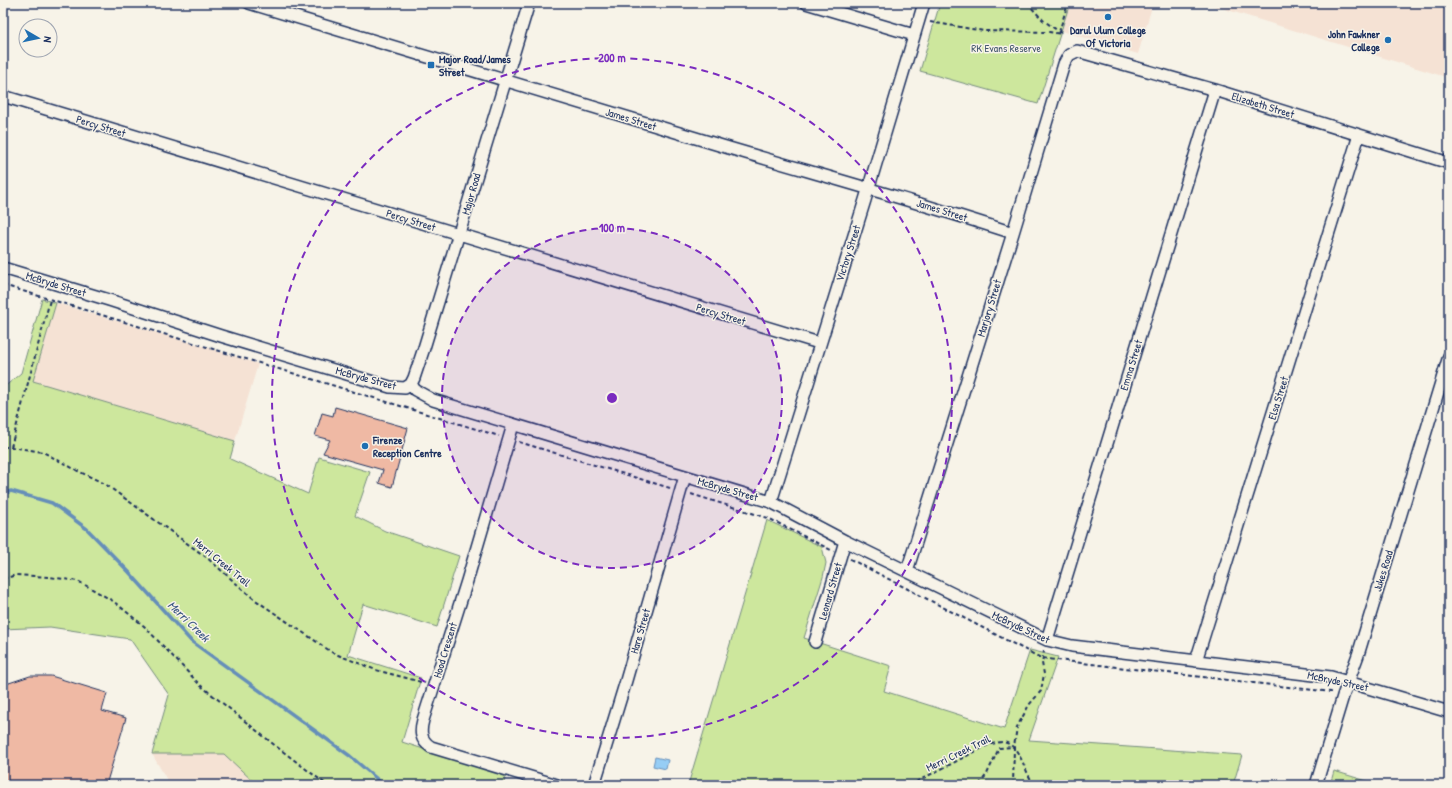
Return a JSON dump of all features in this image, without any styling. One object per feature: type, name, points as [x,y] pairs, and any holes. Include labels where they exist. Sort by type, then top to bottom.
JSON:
[{"type":"street","name":"James Street","points":[[250,3],[505,81],[945,211],[1013,233]]},
{"type":"street","name":"Major Road","points":[[411,384],[424,348],[529,3]]},
{"type":"street","points":[[806,3],[914,35]]},
{"type":"street","name":"Victory Street","points":[[771,502],[924,3]]},
{"type":"street","name":"Elizabeth Street","points":[[1077,51],[1215,90],[1449,163]]},
{"type":"street","name":"Marjory Street","points":[[908,571],[1064,64],[1068,55],[1077,51]]},
{"type":"street","name":"Emma Street","points":[[1048,640],[1215,90]]},
{"type":"street","name":"Percy Street","points":[[3,96],[819,343]]},
{"type":"street","name":"Elsa Street","points":[[1196,661],[1359,135]]},
{"type":"street","name":"McBryde Street","points":[[3,268],[390,387],[401,388],[411,384],[415,390],[433,400],[771,502],[845,541],[1048,640],[1072,646],[1319,675],[1348,682],[1449,712]]},
{"type":"street","name":"Jukes Road","points":[[1316,785],[1358,654],[1449,356]]},
{"type":"street","name":"Hood Crescent","points":[[513,425],[467,582],[421,729],[423,740],[426,744],[557,785]]},
{"type":"street","name":"Hare Street","points":[[594,785],[625,684],[684,476]]},
{"type":"street","name":"Leonard Street","points":[[815,642],[845,541]]},
{"type":"path","points":[[919,19],[984,31],[1049,32],[1062,34],[1043,20],[1027,3]]},
{"type":"path","points":[[1059,32],[1068,3]]},
{"type":"path","points":[[3,285],[768,518],[1043,658],[1331,692],[1329,699]]},
{"type":"path","points":[[11,447],[50,300]]},
{"type":"path","name":"Merri Creek Trail","points":[[3,447],[43,452],[104,484],[206,557],[254,599],[333,653],[376,670],[434,685]]},
{"type":"path","points":[[3,579],[16,575],[78,581],[113,601],[144,626],[200,685],[327,785]]},
{"type":"path","points":[[1013,785],[1014,746],[1017,727],[1029,705],[1041,691],[1044,674],[1043,658],[1048,640]]},
{"type":"path","name":"Merri Creek Trail","points":[[910,785],[990,744],[1003,742],[1014,746]]},
{"type":"path","points":[[1014,746],[1023,762],[1030,780],[1035,785]]},
{"type":"path","name":"Merri Creek Trail","points":[[979,785],[988,774],[999,748],[1014,746]]},
{"type":"shaded area","name":"Darul Ulum College Of Victoria","points":[[1070,3],[1153,3],[1138,54],[1062,31]]},
{"type":"shaded area","name":"John Fawkner College","points":[[1205,3],[1449,3],[1449,78]]},
{"type":"shaded area","points":[[56,303],[216,350],[258,364],[235,441],[33,381]]},
{"type":"shaded area","points":[[152,754],[224,754],[257,785],[170,785]]},
{"type":"green space","name":"RK Evans Reserve","points":[[940,3],[1070,3],[1038,104],[920,71]]},
{"type":"green space","points":[[42,299],[56,303],[33,381],[235,441],[230,459],[308,494],[319,457],[370,472],[355,516],[385,531],[459,556],[437,627],[363,604],[348,655],[421,678],[402,742],[506,776],[503,785],[257,785],[224,754],[152,754],[169,695],[130,639],[50,627],[3,629],[3,388],[21,373]]},
{"type":"green space","points":[[767,520],[822,547],[826,563],[804,638],[891,666],[884,691],[1004,729],[1030,650],[1058,657],[1029,740],[1242,755],[1233,785],[688,785]]},
{"type":"green space","points":[[1334,771],[1380,785],[1330,785]]},
{"type":"water","points":[[655,757],[668,760],[666,769],[653,766]]},
{"type":"building","name":"Firenze Reception Centre","points":[[335,407],[408,428],[392,487],[379,483],[383,470],[323,453],[330,440],[315,436],[322,413],[333,416]]},
{"type":"building","points":[[30,676],[51,676],[107,693],[102,711],[126,718],[106,785],[3,785],[3,685]]},
{"type":"waterway","name":"Merri Creek","points":[[3,494],[11,491],[52,503],[87,529],[129,572],[191,641],[350,756],[384,785]]},
{"type":"place","name":"Darul Ulum College Of Victoria","points":[[1108,17]]},
{"type":"place","name":"John Fawkner College","points":[[1388,40]]},
{"type":"place","name":"Major Road/James Street","points":[[431,65]]},
{"type":"place","name":"Firenze Reception Centre","points":[[365,446]]}]
